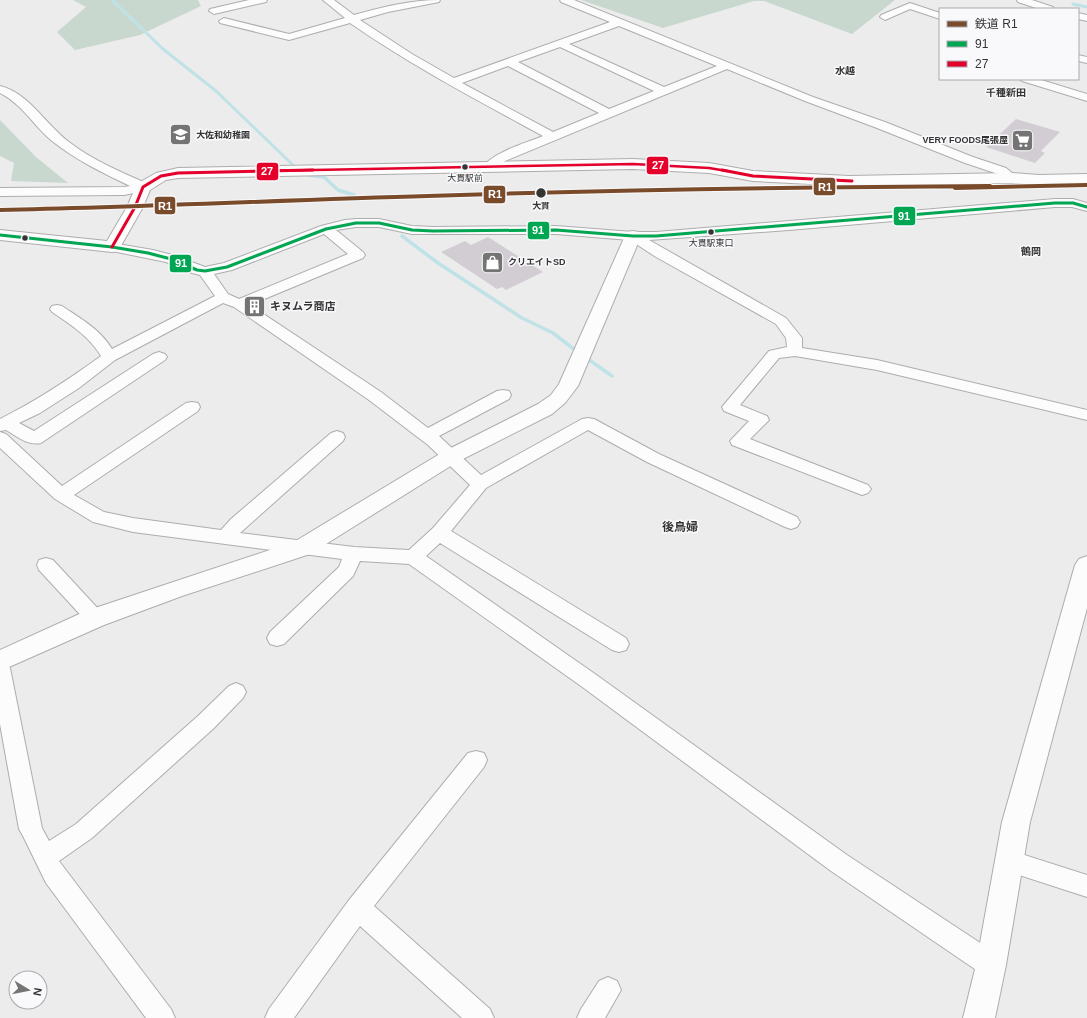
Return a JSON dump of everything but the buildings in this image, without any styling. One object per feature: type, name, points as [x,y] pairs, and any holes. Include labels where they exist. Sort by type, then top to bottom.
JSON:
[{"type":"main road","points":[[0,235],[112,247],[135,207],[143,187],[161,176],[178,173],[662,164],[709,168],[753,176],[849,181],[1012,178],[1039,180],[1087,179]]},
{"type":"main road","points":[[0,661],[96,618],[174,590],[302,548],[450,457],[545,409],[558,399],[568,386],[633,236]]},
{"type":"main road","points":[[980,1018],[991,965],[1016,822],[1087,565]]},
{"type":"street","points":[[214,12],[262,0]]},
{"type":"street","points":[[328,0],[351,19],[391,45],[553,137]]},
{"type":"street","points":[[224,21],[289,37],[387,9],[435,0]]},
{"type":"street","points":[[565,0],[809,99],[881,125],[969,160],[1002,171],[1012,178]]},
{"type":"street","points":[[1022,0],[1046,8]]},
{"type":"street","points":[[885,17],[910,6],[939,16]]},
{"type":"street","points":[[454,82],[620,22]]},
{"type":"street","points":[[561,44],[664,91]]},
{"type":"street","points":[[509,62],[608,113]]},
{"type":"street","points":[[489,167],[501,158],[728,65]]},
{"type":"street","points":[[1032,80],[1044,82],[1087,98]]},
{"type":"street","points":[[0,89],[14,96],[56,138],[76,153],[112,173],[143,187]]},
{"type":"street","points":[[0,192],[124,190],[143,187]]},
{"type":"street","points":[[112,247],[148,253],[171,259],[197,270],[205,271],[227,267],[326,229],[344,224],[379,223],[412,230],[433,231],[556,230],[633,236],[656,236],[782,227],[1055,203],[1073,203],[1087,207]]},
{"type":"street","points":[[239,304],[358,255],[326,229]]},
{"type":"street","points":[[633,236],[661,254],[781,321],[794,338],[795,351]]},
{"type":"street","points":[[205,271],[223,297],[239,304],[375,396],[427,435],[480,484]]},
{"type":"street","points":[[2,429],[73,384],[109,357],[223,297]]},
{"type":"street","points":[[57,309],[89,331],[100,342],[109,357]]},
{"type":"street","points":[[862,489],[738,441],[761,420],[730,407],[774,354],[795,351],[877,365],[1087,415]]},
{"type":"street","points":[[2,429],[34,438],[159,357]]},
{"type":"street","points":[[427,435],[503,395]]},
{"type":"street","points":[[60,496],[192,407]]},
{"type":"street","points":[[413,557],[439,533],[480,484],[588,422],[653,458],[790,522]]},
{"type":"street","points":[[2,429],[60,496],[99,517],[133,525],[302,548],[354,554],[413,557],[594,685],[839,863],[991,965]]},
{"type":"street","points":[[225,538],[243,519],[337,437]]},
{"type":"street","points":[[439,533],[619,644]]},
{"type":"street","points":[[277,638],[346,571],[354,554]]},
{"type":"street","points":[[46,565],[96,618]]},
{"type":"street","points":[[0,668],[31,829],[54,875],[162,1018]]},
{"type":"street","points":[[46,857],[84,831],[206,722],[236,692]]},
{"type":"street","points":[[278,1018],[358,908],[476,760]]},
{"type":"street","points":[[1009,860],[1087,886]]},
{"type":"street","points":[[358,908],[481,1018]]},
{"type":"street","points":[[590,1018],[608,990]]},
{"type":"shaded area","points":[[73,0],[198,0],[201,6],[140,35],[75,50],[57,32],[86,7]]},
{"type":"shaded area","points":[[581,0],[895,0],[852,34],[764,1],[754,1],[663,28]]},
{"type":"shaded area","points":[[0,120],[36,157],[68,183],[11,181],[14,163],[0,156]]},
{"type":"waterway","points":[[112,0],[163,49],[216,91],[294,166]]},
{"type":"waterway","points":[[1073,4],[1087,7]]},
{"type":"waterway","points":[[308,175],[324,177],[338,190],[354,195]]},
{"type":"waterway","points":[[402,236],[438,263],[522,318],[553,333],[575,350]]},
{"type":"waterway","points":[[588,359],[612,376]]},
{"type":"rail line","name":"R1","points":[[955,188],[1087,185]]},
{"type":"rail line","name":"R1","points":[[0,210],[135,207],[428,196],[798,187],[990,186]]},
{"type":"transit line","name":"27","points":[[112,247],[135,207],[143,187],[161,176],[178,173],[633,164],[709,168],[753,176],[852,181]]},
{"type":"transit line","name":"91","points":[[0,235],[112,247],[148,253],[171,259],[197,270],[205,271],[227,267],[326,229],[356,223],[379,223],[412,230],[433,231],[556,230],[633,236],[656,236],[1055,203],[1073,203],[1087,207]]},
{"type":"place","name":"大佐和幼稚園","points":[[180,135]]},
{"type":"place","name":"VERY FOODS尾張屋","points":[[1023,140]]},
{"type":"place","name":"大貫駅前","points":[[465,167]]},
{"type":"place","name":"大貫","points":[[541,193]]},
{"type":"place","name":"大貫駅東口","points":[[711,232]]},
{"type":"place","name":"クリエイトSD","points":[[492,262]]},
{"type":"place","name":"キヌムラ商店","points":[[254,306]]},
{"type":"district","name":"水越","points":[[845,70]]},
{"type":"district","name":"千種新田","points":[[1006,92]]},
{"type":"district","name":"鶴岡","points":[[1031,251]]},
{"type":"district","name":"後鳥婦","points":[[680,527]]}]
